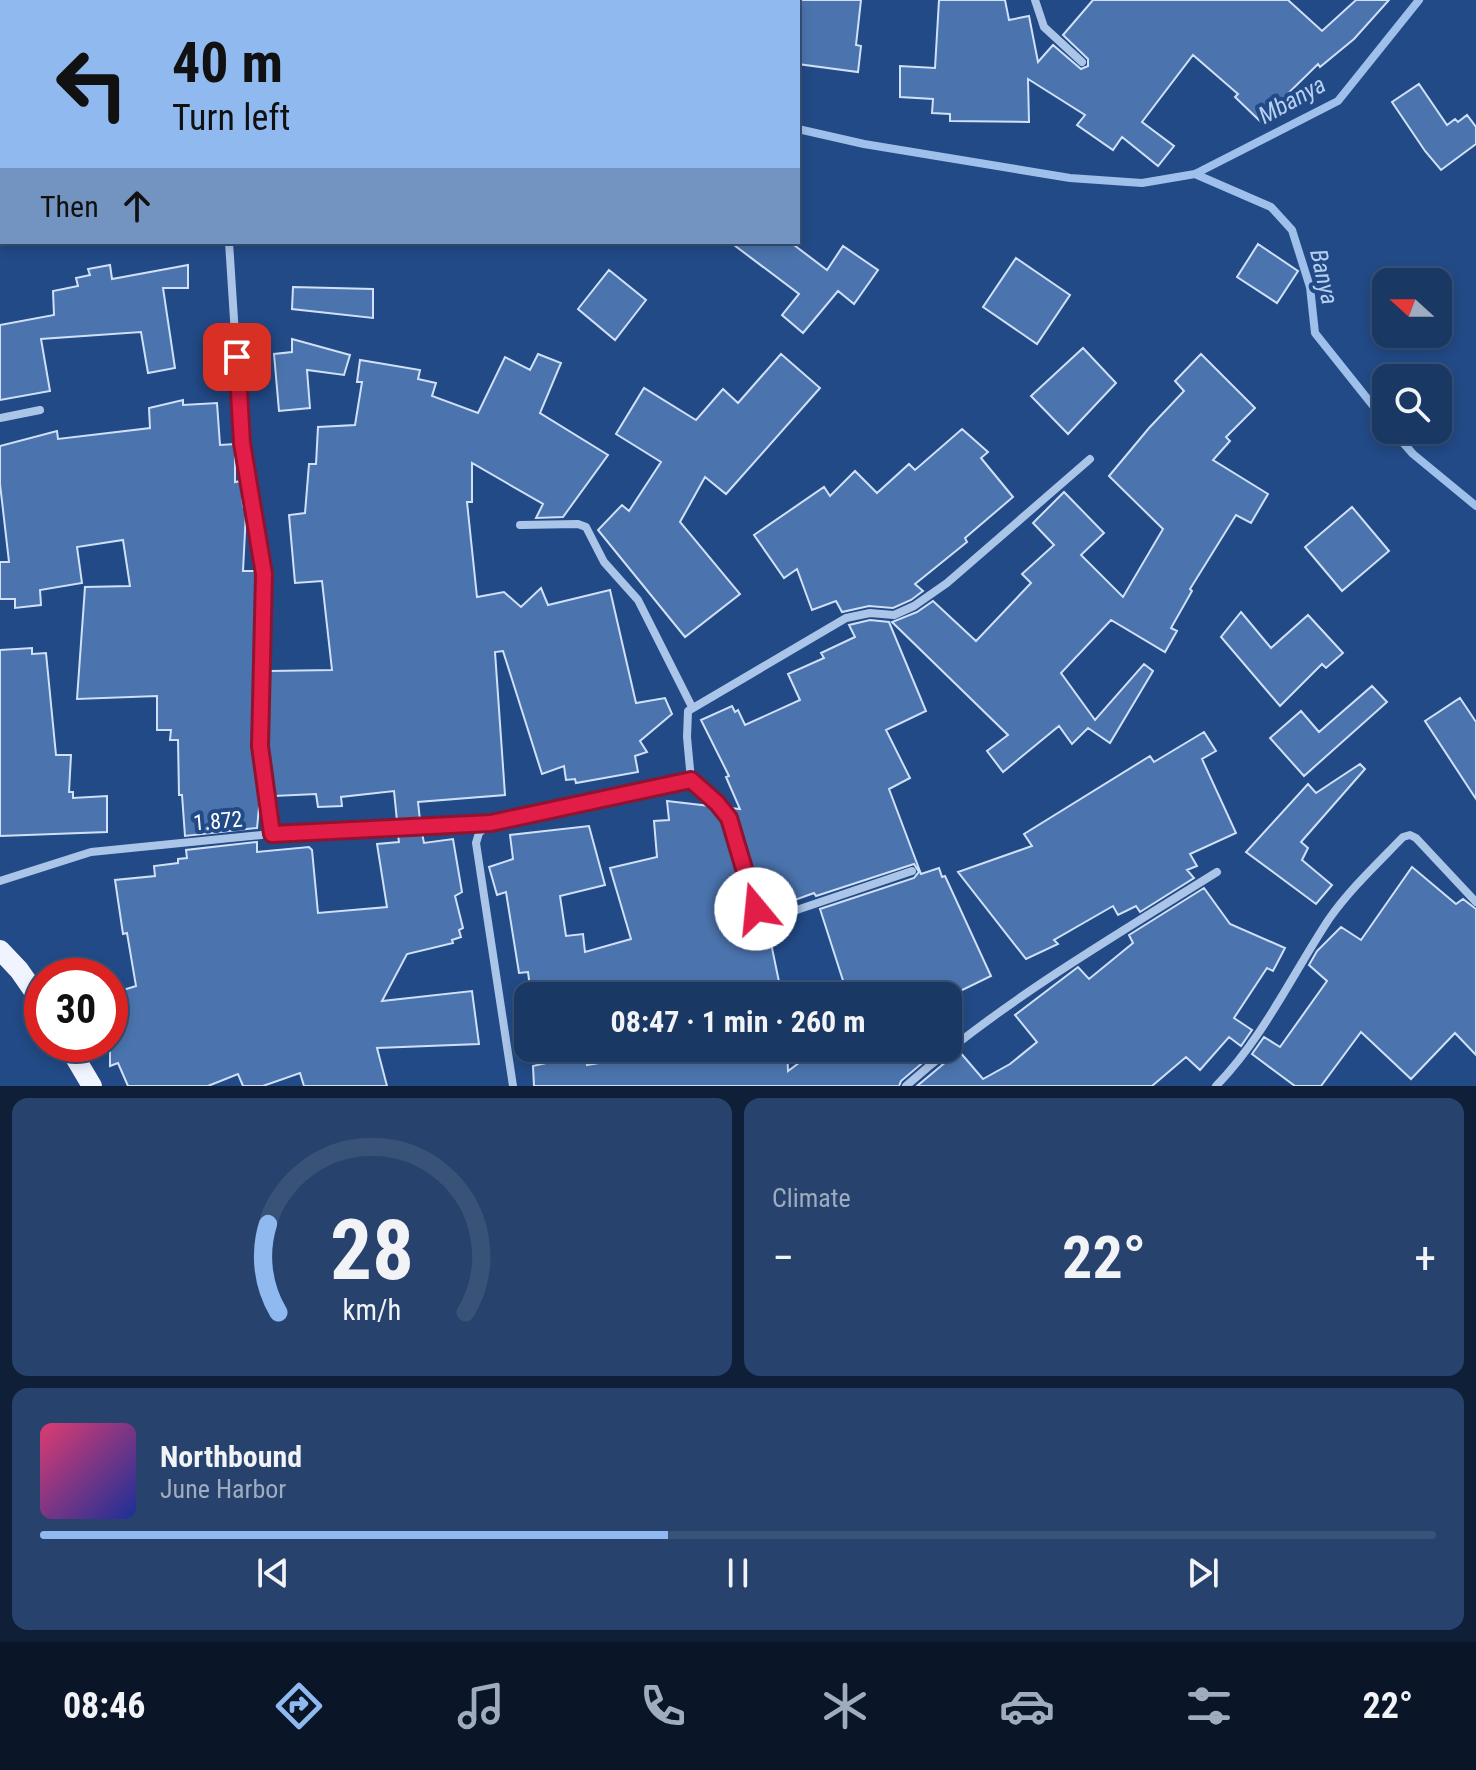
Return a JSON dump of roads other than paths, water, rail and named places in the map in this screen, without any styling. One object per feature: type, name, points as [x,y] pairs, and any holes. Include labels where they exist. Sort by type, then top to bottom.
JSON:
[{"type":"main road","points":[[0,950],[24,977]]},
{"type":"main road","points":[[78,1062],[92,1086]]},
{"type":"street","points":[[1035,0],[1044,27],[1082,62]]},
{"type":"street","points":[[229,244],[242,443],[264,574],[260,746],[272,834]]},
{"type":"street","points":[[0,418],[40,410]]},
{"type":"street","points":[[912,871],[773,918],[765,917],[756,909],[729,818],[691,780],[686,718],[692,707],[846,618],[870,613],[894,615],[914,606],[947,583],[1090,459]]},
{"type":"street","points":[[520,525],[578,524],[586,527],[604,562],[638,600],[692,707]]},
{"type":"street","name":"1.872","points":[[0,881],[91,852],[272,834],[491,823],[691,780]]},
{"type":"street","points":[[491,823],[479,833],[476,843],[513,1086]]},
{"type":"street","points":[[1216,1086],[1255,1039],[1332,915],[1352,889],[1403,837],[1410,835],[1416,838],[1476,902]]},
{"type":"street","points":[[906,1086],[947,1050],[1032,988],[1217,872]]},
{"type":"waterway","name":"Mbanya","points":[[800,129],[864,144],[1070,178],[1142,183],[1195,174],[1338,101],[1419,0]]},
{"type":"waterway","name":"Banya","points":[[1195,174],[1271,207],[1292,230],[1310,287],[1315,333],[1372,404]]},
{"type":"waterway","name":"Banya","points":[[1404,444],[1476,506]]}]
